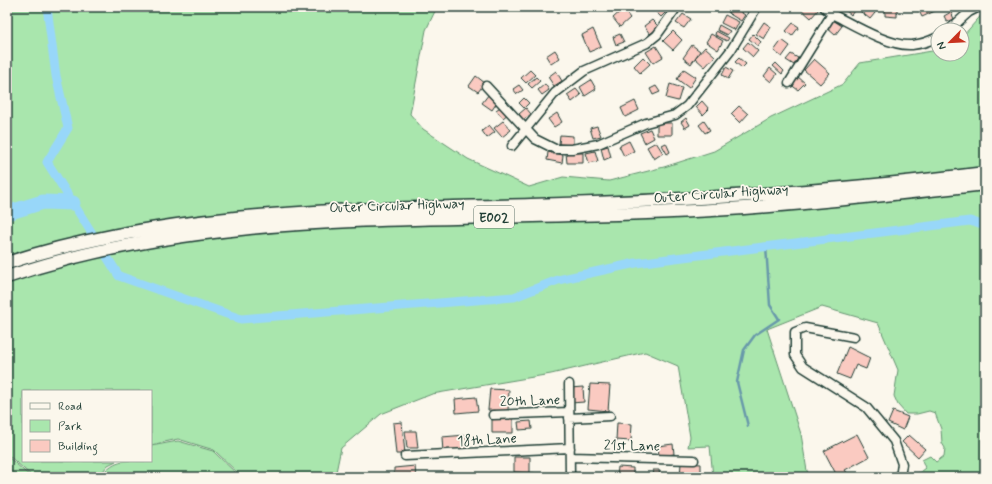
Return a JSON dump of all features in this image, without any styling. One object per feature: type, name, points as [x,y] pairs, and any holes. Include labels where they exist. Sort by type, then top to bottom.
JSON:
[{"type":"highway","name":"Outer Circular Highway","points":[[7,263],[51,249],[123,233],[156,227],[280,213],[694,199],[804,191],[985,173]]},
{"type":"highway","name":"Outer Circular Highway","points":[[7,277],[73,257],[132,243],[192,233],[279,225],[338,222],[590,215],[745,208],[883,196],[985,184]]},
{"type":"street","points":[[512,146],[555,93],[584,71],[648,43],[657,35],[677,7]]},
{"type":"street","points":[[486,86],[535,139],[555,149],[572,149],[598,144],[646,123],[675,115],[687,106],[731,50],[757,7]]},
{"type":"street","points":[[824,7],[832,14],[891,43],[911,46],[930,41]]},
{"type":"street","points":[[956,22],[967,10],[979,7]]},
{"type":"street","points":[[789,83],[832,14]]},
{"type":"street","points":[[854,337],[805,328],[795,332],[795,355],[804,367],[866,407],[894,441],[902,464],[900,477]]},
{"type":"street","points":[[569,384],[570,477]]},
{"type":"street","name":"20th Lane","points":[[493,415],[610,416]]},
{"type":"street","name":"18th Lane","points":[[405,456],[570,448]]},
{"type":"street","name":"21st Lane","points":[[570,457],[694,460]]},
{"type":"green space","points":[[7,7],[437,7],[426,30],[410,114],[423,129],[468,159],[529,187],[563,177],[609,181],[664,167],[714,151],[771,118],[843,84],[860,63],[930,51],[930,62],[970,62],[970,28],[985,11],[985,477],[910,477],[911,475],[916,475],[925,468],[922,460],[930,456],[936,462],[944,456],[945,448],[942,443],[941,429],[935,413],[929,411],[917,414],[906,414],[898,405],[894,396],[898,370],[878,323],[822,307],[767,329],[801,434],[807,471],[811,477],[713,477],[710,446],[688,447],[690,437],[678,366],[645,352],[551,374],[432,394],[381,414],[341,448],[335,477],[242,477],[214,450],[178,439],[152,445],[152,390],[22,390],[22,462],[114,462],[108,465],[98,477],[33,477],[7,454]]},
{"type":"green space","points":[[178,441],[213,451],[240,477],[99,477],[111,466],[120,462],[152,462],[152,446]]},
{"type":"green space","points":[[7,456],[31,477],[14,477],[12,472],[7,470]]},
{"type":"building","points":[[655,7],[671,7],[661,17],[653,9]]},
{"type":"building","points":[[733,7],[745,15],[741,21],[728,13]]},
{"type":"building","points":[[803,7],[817,7],[819,9],[811,18],[801,9]]},
{"type":"building","points":[[846,7],[857,7],[851,15],[844,9]]},
{"type":"building","points":[[864,7],[869,7],[875,13],[870,19],[860,11]]},
{"type":"building","points":[[885,7],[897,7],[897,17],[885,16]]},
{"type":"building","points":[[917,7],[936,7],[937,10],[922,17]]},
{"type":"building","points":[[623,9],[630,18],[620,27],[613,18]]},
{"type":"building","points":[[951,12],[954,19],[947,22],[944,16]]},
{"type":"building","points":[[683,14],[691,19],[684,28],[676,23]]},
{"type":"building","points":[[725,15],[739,22],[735,30],[721,23]]},
{"type":"building","points":[[652,20],[659,27],[650,34],[644,26]]},
{"type":"building","points":[[833,20],[842,26],[835,35],[827,28]]},
{"type":"building","points":[[764,22],[771,27],[764,39],[756,34]]},
{"type":"building","points":[[793,23],[799,27],[792,36],[786,31]]},
{"type":"building","points":[[719,25],[730,31],[727,35],[717,30]]},
{"type":"building","points":[[593,29],[601,47],[589,52],[582,35]]},
{"type":"building","points":[[673,31],[682,40],[673,50],[663,41]]},
{"type":"building","points":[[716,31],[729,38],[727,41],[715,35]]},
{"type":"building","points":[[620,34],[624,42],[616,45],[613,37]]},
{"type":"building","points":[[711,34],[723,41],[718,50],[706,42]]},
{"type":"building","points":[[753,34],[761,42],[758,46],[749,39]]},
{"type":"building","points":[[782,40],[790,46],[782,57],[774,51]]},
{"type":"building","points":[[748,42],[758,51],[753,57],[743,48]]},
{"type":"building","points":[[692,45],[700,51],[691,64],[683,58]]},
{"type":"building","points":[[656,46],[663,57],[653,63],[646,52]]},
{"type":"building","points":[[705,47],[715,56],[705,67],[695,58]]},
{"type":"building","points":[[555,50],[560,58],[551,64],[546,56]]},
{"type":"building","points":[[791,54],[798,58],[794,65],[786,60]]},
{"type":"building","points":[[643,57],[650,64],[640,73],[634,66]]},
{"type":"building","points":[[739,58],[746,64],[742,68],[735,62]]},
{"type":"building","points":[[814,59],[830,73],[820,84],[804,70]]},
{"type":"building","points":[[776,63],[784,71],[782,74],[773,66]]},
{"type":"building","points":[[726,67],[733,71],[728,79],[722,75]]},
{"type":"building","points":[[770,68],[777,74],[771,82],[764,76]]},
{"type":"building","points":[[684,69],[696,77],[689,88],[677,79]]},
{"type":"building","points":[[530,70],[535,75],[526,83],[521,78]]},
{"type":"building","points":[[556,71],[562,81],[554,86],[548,77]]},
{"type":"building","points":[[476,76],[485,83],[478,92],[469,86]]},
{"type":"building","points":[[797,76],[805,83],[798,90],[790,84]]},
{"type":"building","points":[[536,77],[540,81],[532,88],[528,84]]},
{"type":"building","points":[[591,80],[596,89],[585,96],[580,87]]},
{"type":"building","points":[[545,84],[549,90],[542,95],[538,90]]},
{"type":"building","points":[[670,84],[682,88],[678,101],[666,98]]},
{"type":"building","points":[[519,85],[523,90],[517,94],[513,89]]},
{"type":"building","points":[[656,86],[660,92],[653,95],[650,89]]},
{"type":"building","points":[[576,89],[581,95],[572,102],[567,95]]},
{"type":"building","points":[[489,94],[498,101],[492,110],[482,103]]},
{"type":"building","points":[[524,98],[529,103],[524,108],[519,103]]},
{"type":"building","points":[[635,101],[639,110],[625,117],[621,108]]},
{"type":"building","points":[[702,101],[709,109],[703,115],[696,107]]},
{"type":"building","points":[[503,105],[509,113],[503,118],[496,110]]},
{"type":"building","points":[[739,106],[748,114],[740,123],[731,114]]},
{"type":"building","points":[[526,108],[531,114],[523,120],[519,114]]},
{"type":"building","points":[[557,113],[562,122],[554,127],[548,119]]},
{"type":"building","points":[[686,118],[690,125],[685,128],[681,122]]},
{"type":"building","points":[[503,121],[511,130],[502,137],[494,128]]},
{"type":"building","points":[[704,121],[710,130],[705,133],[699,125]]},
{"type":"building","points":[[657,123],[672,123],[672,135],[657,135]]},
{"type":"building","points":[[489,125],[495,132],[487,138],[482,131]]},
{"type":"building","points":[[597,126],[601,136],[593,138],[590,128]]},
{"type":"building","points":[[650,129],[654,138],[645,143],[640,133]]},
{"type":"building","points":[[560,135],[573,136],[573,145],[559,144]]},
{"type":"building","points":[[629,141],[634,151],[624,156],[619,146]]},
{"type":"building","points":[[656,142],[663,153],[654,159],[647,147]]},
{"type":"building","points":[[666,143],[670,152],[667,154],[662,145]]},
{"type":"building","points":[[608,146],[611,157],[604,160],[601,148]]},
{"type":"building","points":[[595,151],[598,161],[589,163],[586,153]]},
{"type":"building","points":[[548,152],[563,155],[562,163],[547,160]]},
{"type":"building","points":[[566,153],[583,153],[583,163],[567,163]]},
{"type":"building","points":[[848,347],[870,358],[866,369],[856,365],[850,379],[837,374]]},
{"type":"building","points":[[590,384],[610,385],[608,411],[588,409]]},
{"type":"building","points":[[583,387],[584,402],[571,403],[570,388]]},
{"type":"building","points":[[490,389],[509,390],[508,411],[488,410]]},
{"type":"building","points":[[476,397],[478,411],[456,413],[455,399]]},
{"type":"building","points":[[893,411],[908,417],[903,430],[888,423]]},
{"type":"building","points":[[513,418],[513,433],[492,433],[492,419]]},
{"type":"building","points":[[531,421],[532,429],[519,430],[518,422]]},
{"type":"building","points":[[402,422],[405,454],[396,454],[393,423]]},
{"type":"building","points":[[617,423],[632,424],[631,441],[616,440]]},
{"type":"building","points":[[405,431],[416,431],[418,448],[407,448]]},
{"type":"building","points":[[857,434],[869,457],[845,470],[850,477],[839,477],[824,451]]},
{"type":"building","points":[[466,435],[468,452],[443,453],[442,437]]},
{"type":"building","points":[[909,435],[925,449],[918,457],[902,442]]},
{"type":"building","points":[[673,444],[674,454],[659,456],[658,446]]},
{"type":"building","points":[[514,457],[530,457],[530,473],[514,472]]},
{"type":"building","points":[[681,463],[701,464],[701,477],[680,477]]},
{"type":"building","points":[[415,466],[416,477],[394,477],[394,468]]},
{"type":"building","points":[[618,467],[633,468],[633,477],[617,477]]},
{"type":"building","points":[[653,470],[659,470],[660,477],[654,477]]},
{"type":"building","points":[[534,473],[534,477],[514,477],[514,474]]},
{"type":"waterway","points":[[47,7],[56,76],[68,128],[47,162],[119,276],[241,319],[514,297],[558,280],[636,263],[970,221],[985,226]]},
{"type":"waterway","points":[[7,213],[43,202],[73,203]]},
{"type":"waterway","points":[[748,426],[737,382],[744,350],[755,335],[779,319],[770,305],[766,246]]}]
